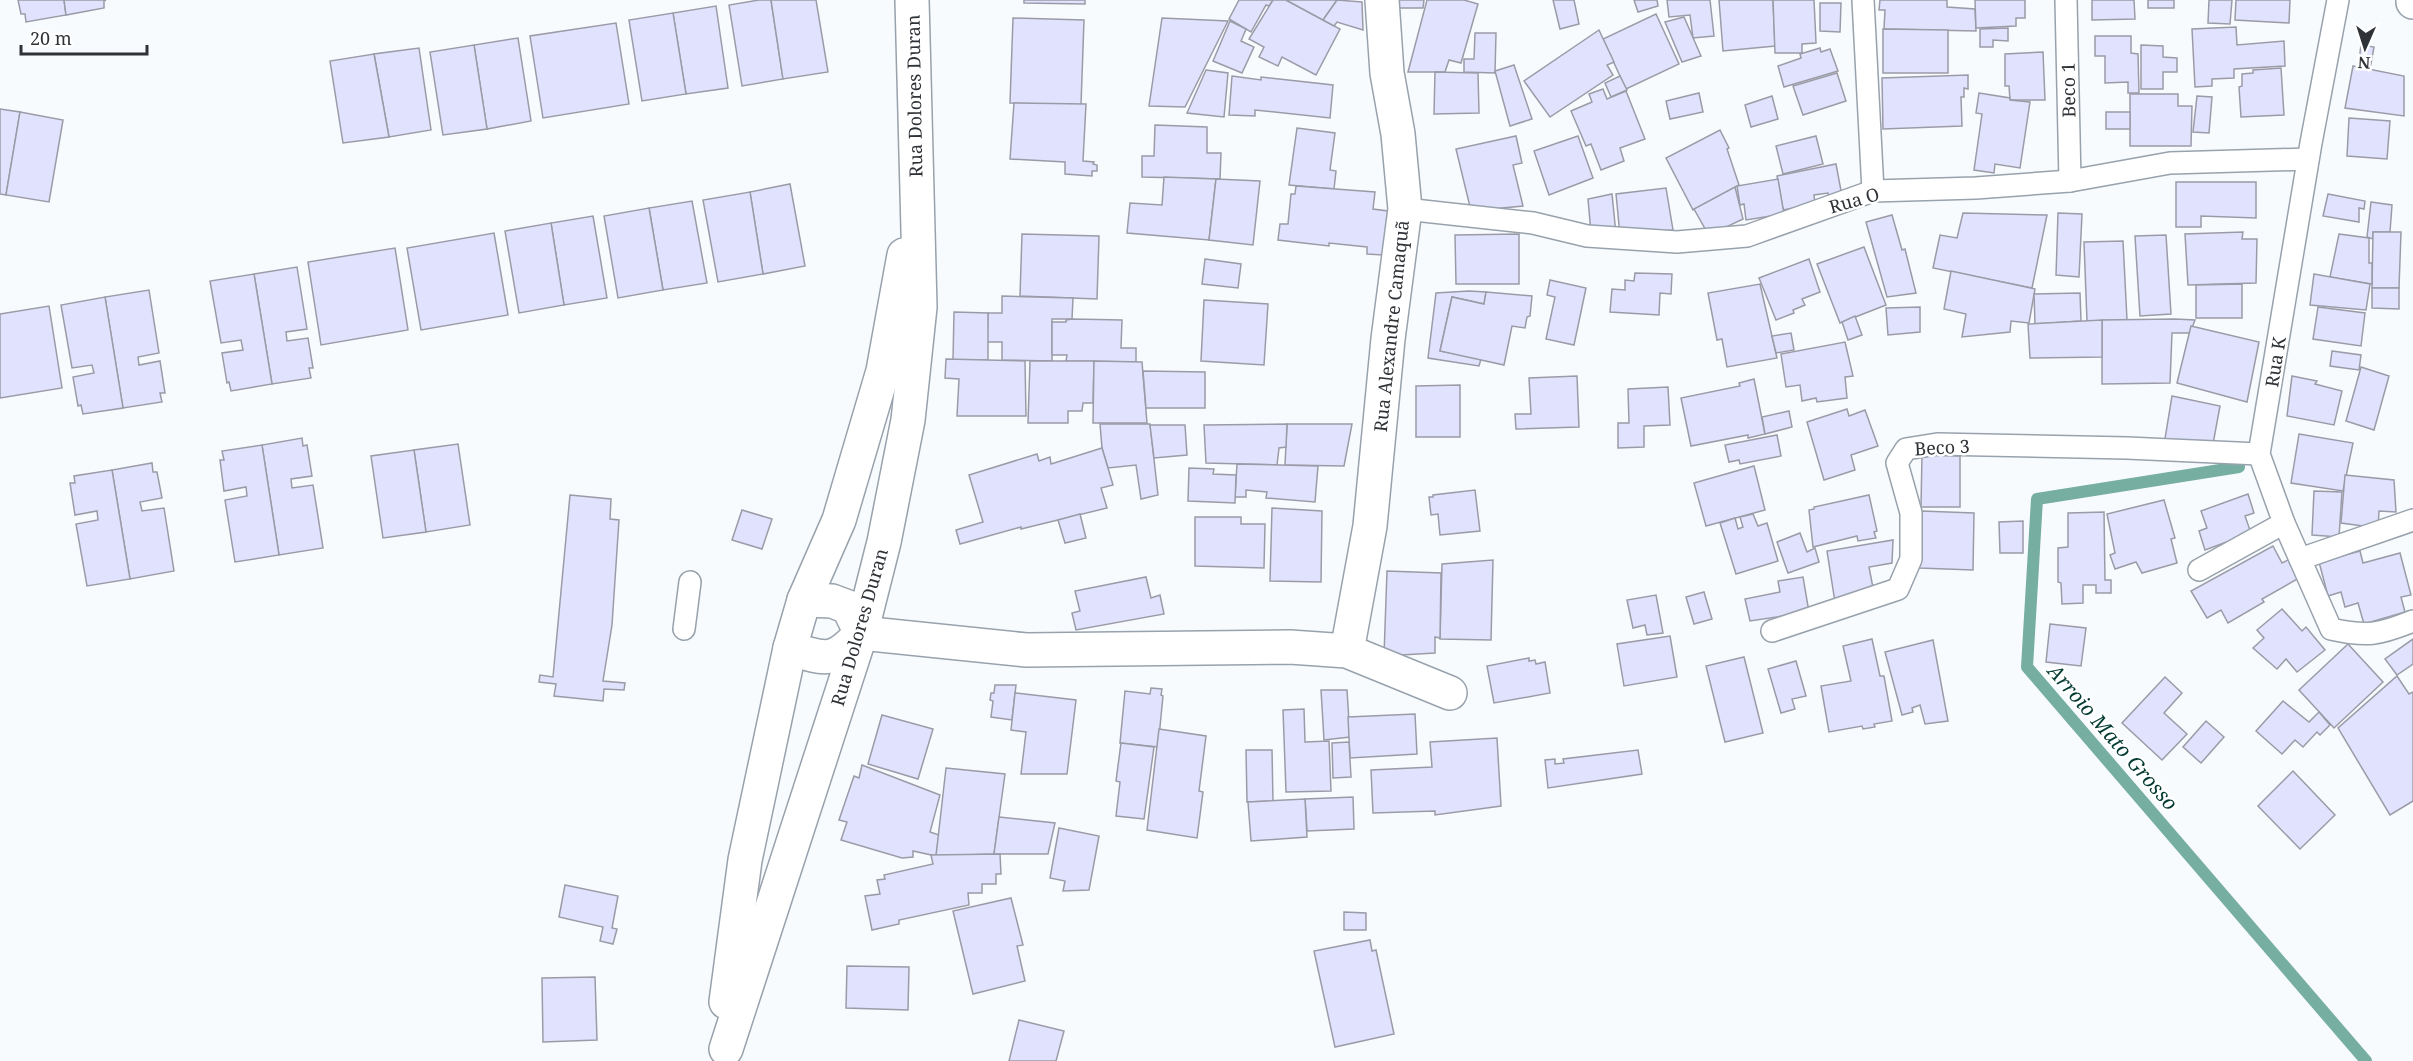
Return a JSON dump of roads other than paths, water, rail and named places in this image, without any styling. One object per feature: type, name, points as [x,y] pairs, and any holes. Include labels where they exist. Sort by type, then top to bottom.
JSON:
[{"type":"street","name":"Rua Dolores Duran","points":[[725,1055],[861,633],[884,542],[908,420],[920,307],[912,0]]},
{"type":"street","name":"Rua Alexandre Camaquã","points":[[1347,651],[1370,526],[1388,339],[1405,209],[1398,134],[1388,74],[1382,0]]},
{"type":"street","name":"Rua Dolores Duran","points":[[725,1055],[726,997],[745,860],[790,648],[804,600],[839,520],[883,371],[916,191]]},
{"type":"street","points":[[804,600],[832,601],[848,607],[861,633]]},
{"type":"street","points":[[790,648],[811,656],[829,657],[843,653],[861,633]]},
{"type":"street","points":[[861,633],[1026,650],[1290,646],[1347,651],[1450,693]]},
{"type":"lane","points":[[1863,0],[1873,191]]},
{"type":"lane","name":"Beco 1","points":[[2066,0],[2070,181]]},
{"type":"lane","name":"Rua K","points":[[2338,0],[2308,159],[2259,454],[2284,523],[2331,629],[2357,635],[2382,633],[2413,621]]},
{"type":"lane","name":"Rua O","points":[[1405,209],[1533,223],[1587,236],[1677,242],[1747,236],[1873,191],[1976,188],[2070,181],[2170,163],[2308,159]]},
{"type":"lane","name":"Beco 3","points":[[1772,631],[1898,589],[1911,559],[1911,513],[1897,463],[1906,448],[1937,444],[2127,448],[2259,454]]},
{"type":"lane","points":[[2300,559],[2413,520]]},
{"type":"lane","points":[[2199,570],[2284,523]]},
{"type":"lane","points":[[684,629],[690,582]]},
{"type":"waterway","name":"Arroio Mato Grosso","points":[[2239,467],[2037,499],[2027,667],[2366,1061]]}]
